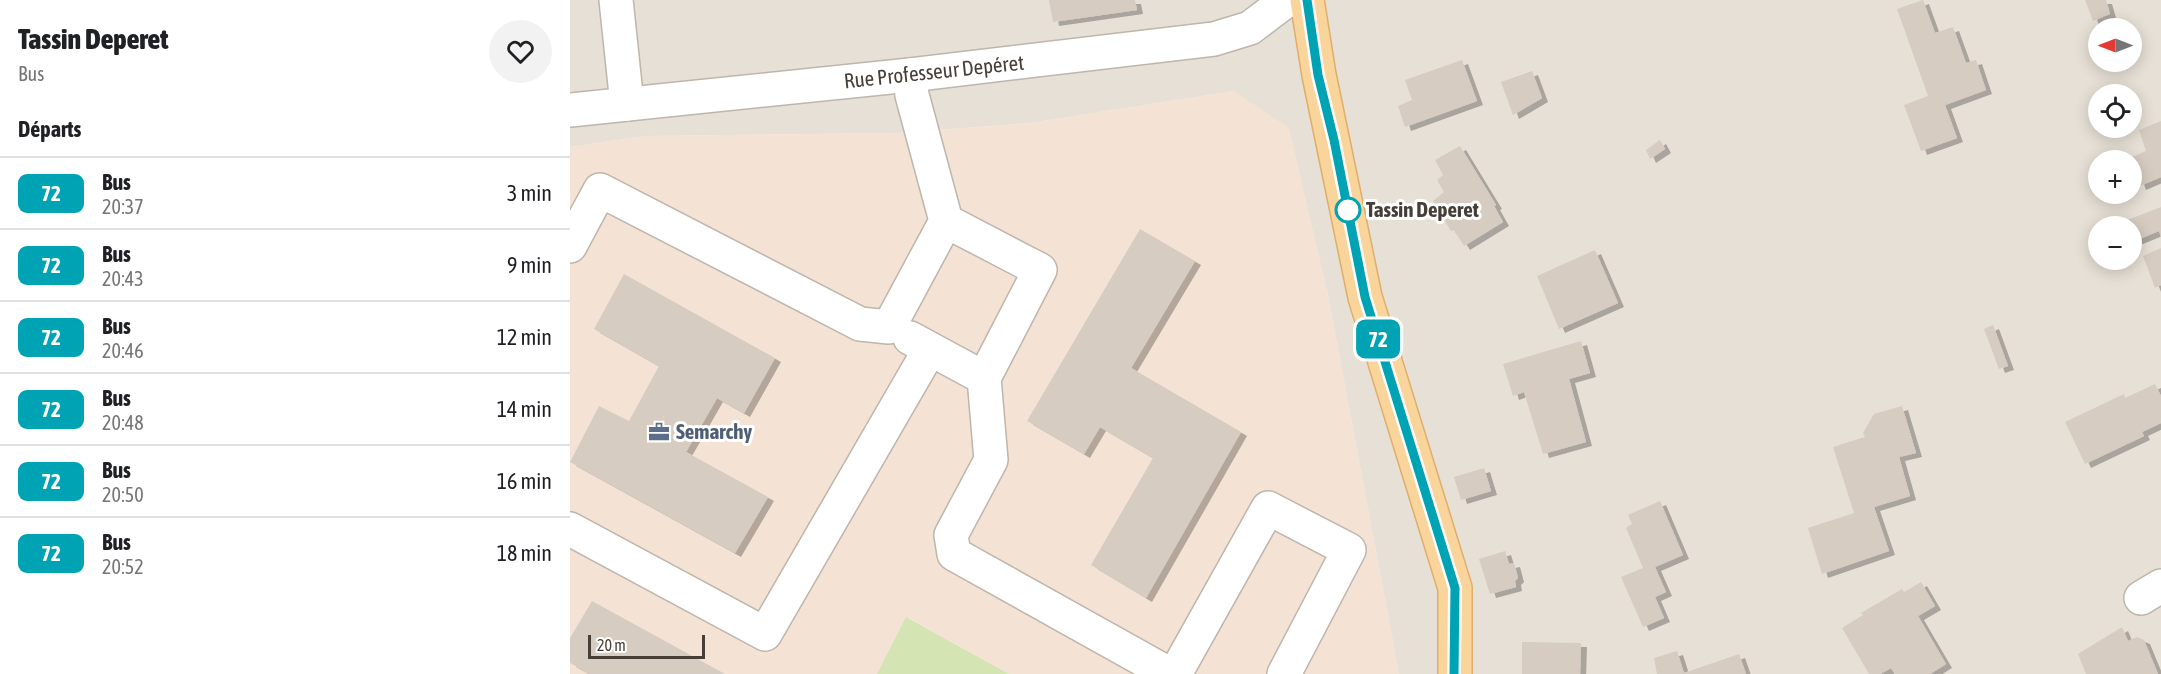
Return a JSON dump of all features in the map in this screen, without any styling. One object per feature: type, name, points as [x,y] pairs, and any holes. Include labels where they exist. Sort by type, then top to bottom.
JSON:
[{"type":"main road","points":[[1307,0],[1318,75],[1334,140],[1365,297],[1455,588],[1455,674]]},
{"type":"street","points":[[616,0],[627,104]]},
{"type":"street","name":"Rue Professeur Depéret","points":[[570,110],[910,75],[1214,39],[1250,28],[1287,0]]},
{"type":"street","points":[[889,327],[946,221],[912,95],[910,75]]},
{"type":"street","points":[[570,246],[600,190],[860,324],[889,327],[984,378]]},
{"type":"street","points":[[946,221],[1040,270],[984,378],[991,460],[951,535],[954,554],[1169,674]]},
{"type":"street","points":[[570,529],[765,634],[930,349]]},
{"type":"street","points":[[1175,674],[1268,508],[1349,550],[1284,674]]},
{"type":"shaded area","points":[[570,0],[2161,0],[2161,674],[1399,674],[1327,290],[1234,91],[1030,123],[896,133],[644,136],[570,147]]},
{"type":"shaded area","points":[[1234,91],[1289,128],[1327,290],[1399,674],[1009,674],[907,617],[877,674],[570,674],[570,147],[644,136],[896,133],[1030,123]]},
{"type":"green space","points":[[906,617],[1009,674],[877,674]]},
{"type":"building","points":[[1049,0],[1135,0],[1137,10],[1053,22]]},
{"type":"building","points":[[1923,0],[1935,33],[1953,27],[1966,63],[1976,60],[1986,90],[1945,105],[1957,138],[1921,151],[1904,105],[1928,96],[1897,9]]},
{"type":"building","points":[[2085,0],[2106,0],[2110,14],[2100,18],[2092,18]]},
{"type":"building","points":[[1462,60],[1477,101],[1405,127],[1398,106],[1412,100],[1405,80]]},
{"type":"building","points":[[1532,71],[1542,98],[1513,115],[1501,82]]},
{"type":"building","points":[[2161,121],[2161,177],[2142,185],[2142,153],[2146,151],[2142,138],[2142,129]]},
{"type":"building","points":[[1660,140],[1665,149],[1650,159],[1646,150]]},
{"type":"building","points":[[1460,146],[1496,205],[1494,206],[1503,222],[1464,246],[1454,230],[1451,231],[1433,201],[1444,192],[1437,180],[1443,175],[1435,160]]},
{"type":"building","points":[[2161,207],[2161,237],[2159,231],[2142,238],[2142,216],[2138,216]]},
{"type":"building","points":[[1140,229],[1195,261],[1131,368],[1241,432],[1146,598],[1091,565],[1153,458],[1100,427],[1084,454],[1027,421]]},
{"type":"building","points":[[2161,248],[2161,285],[2155,288],[2143,256]]},
{"type":"building","points":[[1595,250],[1618,303],[1559,329],[1537,276]]},
{"type":"building","points":[[624,274],[775,358],[744,413],[717,398],[686,452],[768,497],[735,553],[570,462],[599,406],[629,421],[659,366],[594,329]]},
{"type":"building","points":[[1993,325],[2008,366],[1999,369],[1984,329]]},
{"type":"building","points":[[1581,341],[1590,373],[1569,379],[1586,442],[1543,454],[1524,392],[1513,396],[1503,364]]},
{"type":"building","points":[[2155,384],[2161,396],[2161,423],[2142,432],[2144,436],[2085,464],[2065,422],[2124,394],[2125,398]]},
{"type":"building","points":[[1902,406],[1916,453],[1899,457],[1910,496],[1874,507],[1889,551],[1822,574],[1808,528],[1854,513],[1833,447],[1865,437],[1863,433],[1874,414]]},
{"type":"building","points":[[1484,468],[1491,491],[1461,500],[1454,477]]},
{"type":"building","points":[[1660,501],[1683,555],[1655,567],[1666,592],[1655,597],[1664,618],[1643,627],[1621,577],[1643,568],[1626,528],[1632,524],[1628,515]]},
{"type":"building","points":[[1505,551],[1509,564],[1514,563],[1518,578],[1515,581],[1516,587],[1490,594],[1479,559]]},
{"type":"building","points":[[1921,582],[1935,606],[1918,616],[1946,664],[1930,674],[1895,674],[1891,668],[1880,674],[1869,674],[1842,628],[1863,615],[1861,613],[1902,589],[1904,592]]},
{"type":"building","points":[[592,601],[725,674],[590,674],[570,663],[570,638]]},
{"type":"building","points":[[2122,627],[2128,641],[2137,637],[2144,640],[2158,674],[2086,674],[2078,654]]},
{"type":"building","points":[[1522,642],[1581,643],[1580,674],[1522,674]]},
{"type":"building","points":[[1677,651],[1684,673],[1739,654],[1746,674],[1657,674],[1654,658]]},
{"type":"bus line","name":"72","points":[[1307,0],[1318,75],[1334,140],[1365,297],[1455,588],[1454,674]]},
{"type":"place","name":"Tassin Deperet","points":[[1348,210]]},
{"type":"place","name":"Semarchy","points":[[659,432]]}]
